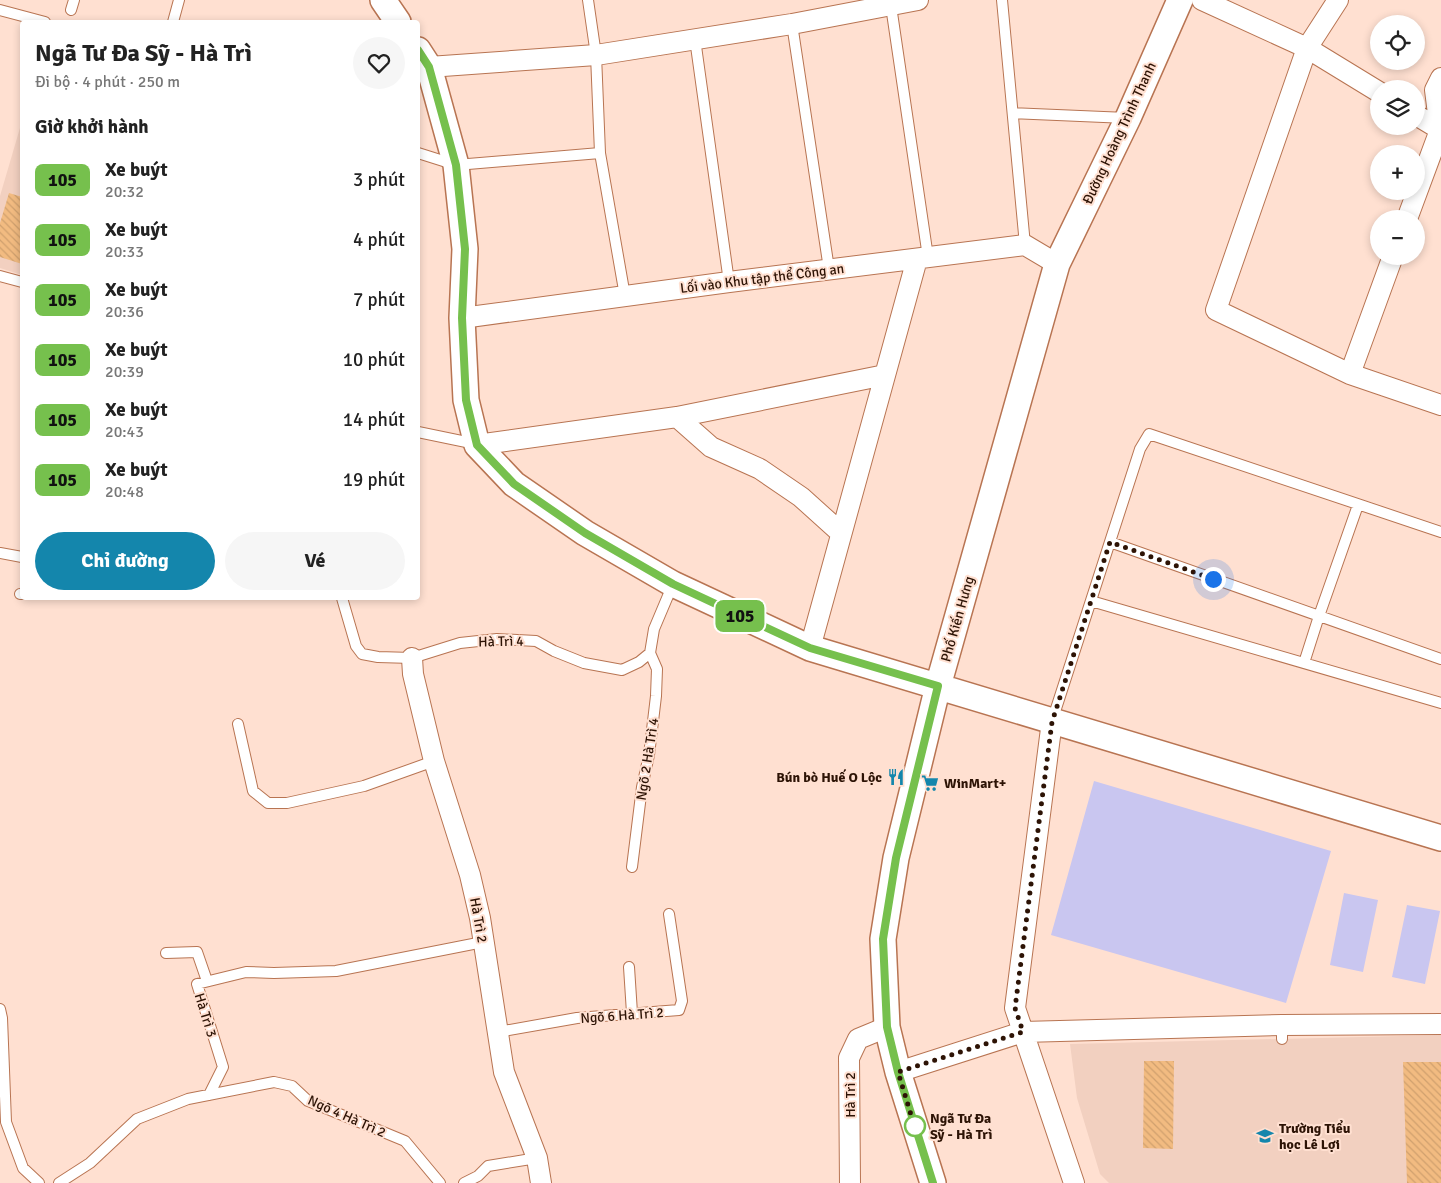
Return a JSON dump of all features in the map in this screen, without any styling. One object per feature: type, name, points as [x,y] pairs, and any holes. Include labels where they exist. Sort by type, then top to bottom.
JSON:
[{"type":"street","points":[[383,0],[397,20]]},
{"type":"street","points":[[918,0],[792,24],[596,55],[423,58],[456,165],[465,249],[462,318],[466,400],[477,445],[514,484],[585,533],[673,584],[810,648],[1441,838]]},
{"type":"street","name":"Đường Hoàng Trình Thanh","points":[[1057,264],[1128,118],[1180,0]]},
{"type":"street","points":[[1202,0],[1307,48],[1370,86]]},
{"type":"street","points":[[1338,0],[1307,48],[1216,310],[1350,374],[1441,405]]},
{"type":"street","points":[[1410,210],[1441,130],[1435,90],[1441,78]]},
{"type":"street","points":[[1425,120],[1441,130]]},
{"type":"street","points":[[1025,245],[1057,264]]},
{"type":"street","name":"Lối vào Khu tập thể Công an","points":[[462,318],[1025,245]]},
{"type":"street","points":[[810,648],[885,375],[923,258]]},
{"type":"street","name":"Phố Kiến Hưng","points":[[933,1183],[898,1072],[887,1027],[883,939],[896,858],[938,686],[1057,264]]},
{"type":"street","points":[[1350,374],[1391,265]]},
{"type":"street","points":[[477,445],[677,417],[885,375]]},
{"type":"street","points":[[677,417],[711,447],[760,469],[801,497],[841,533]]},
{"type":"street","name":"Hà Trì 2","points":[[412,658],[413,674],[434,761],[470,875],[504,1072],[537,1158],[541,1183]]},
{"type":"street","points":[[1052,722],[1015,1008],[1074,1183]]},
{"type":"street","points":[[898,1072],[1023,1032],[1282,1032],[1441,1024]]},
{"type":"street","name":"Hà Trì 2","points":[[850,1183],[850,1058],[858,1040],[887,1027]]},
{"type":"lane","points":[[174,20],[179,0]]},
{"type":"lane","points":[[588,0],[596,55],[600,153],[625,296]]},
{"type":"lane","points":[[1002,0],[1025,245]]},
{"type":"lane","points":[[891,6],[923,258]]},
{"type":"lane","points":[[0,10],[38,20]]},
{"type":"lane","points":[[792,24],[829,269]]},
{"type":"lane","points":[[695,40],[729,282]]},
{"type":"lane","points":[[1013,113],[1128,118]]},
{"type":"lane","points":[[420,154],[456,165],[600,153]]},
{"type":"lane","points":[[0,276],[20,281]]},
{"type":"lane","points":[[420,432],[477,445]]},
{"type":"lane","points":[[1052,722],[1140,448],[1149,434],[1441,532]]},
{"type":"lane","points":[[1304,663],[1358,505]]},
{"type":"lane","points":[[1110,542],[1441,659]]},
{"type":"lane","points":[[0,553],[20,557]]},
{"type":"lane","points":[[650,652],[654,629],[673,584]]},
{"type":"lane","name":"Hà Trì 4","points":[[343,600],[356,646],[362,654],[378,657],[412,658],[460,643],[497,639],[536,641],[554,651],[584,663],[622,670],[639,662],[650,652]]},
{"type":"lane","points":[[1091,601],[1441,703]]},
{"type":"lane","name":"Ngõ 2 Hà Trì 4","points":[[632,867],[656,696],[657,670],[650,652]]},
{"type":"lane","points":[[238,724],[253,791],[268,803],[288,803],[364,786],[434,761]]},
{"type":"lane","name":"Ngõ 6 Hà Trì 2","points":[[498,1032],[577,1018],[675,1012],[679,1010],[681,1006],[669,914]]},
{"type":"lane","name":"Hà Trì 3","points":[[209,1095],[222,1068],[197,984],[246,972],[336,971],[483,942]]},
{"type":"lane","points":[[166,953],[197,952],[207,981]]},
{"type":"lane","points":[[629,967],[632,1014]]},
{"type":"lane","points":[[0,1009],[2,1018],[6,1122],[23,1168],[39,1183]]},
{"type":"lane","name":"Ngõ 4 Hà Trì 2","points":[[209,1095],[274,1082],[292,1086],[308,1101],[405,1141],[440,1183]]},
{"type":"lane","points":[[59,1183],[90,1163],[137,1119],[188,1099],[209,1095]]},
{"type":"lane","points":[[464,1183],[478,1176],[488,1166],[537,1158]]},
{"type":"shaded area","points":[[20,128],[20,274],[0,268],[0,196]]},
{"type":"shaded area","points":[[1094,781],[1331,851],[1286,1003],[1051,935]]},
{"type":"shaded area","points":[[1344,893],[1378,900],[1363,972],[1330,965]]},
{"type":"shaded area","points":[[1407,905],[1440,911],[1425,984],[1392,977]]},
{"type":"shaded area","name":"Trường Tiểu học Lê Lợi","points":[[1441,1035],[1441,1183],[1109,1183],[1100,1174],[1077,1098],[1070,1044]]},
{"type":"building","points":[[9,193],[20,196],[20,263],[0,257],[0,223]]},
{"type":"building","points":[[1144,1061],[1174,1061],[1173,1149],[1143,1148]]},
{"type":"building","points":[[1403,1062],[1441,1062],[1441,1183],[1407,1183]]},
{"type":"bus line","name":"105","points":[[420,53],[429,67],[456,165],[465,249],[462,318],[466,400],[477,445],[514,484],[585,533],[673,584],[810,648],[938,686],[896,858],[883,939],[887,1027],[898,1072],[933,1183]]},
{"type":"place","name":"Bún bò Huế O Lộc","points":[[896,777]]},
{"type":"place","name":"WinMart+","points":[[930,783]]},
{"type":"place","name":"Ngã Tư Đa Sỹ - Hà Trì","points":[[915,1126]]},
{"type":"place","name":"Trường Tiểu học Lê Lợi","points":[[1265,1136]]},
{"type":"route","points":[[915,1126],[915,1128],[898,1072],[1023,1032],[1015,1008],[1052,722],[1110,542],[1213,579]]}]
